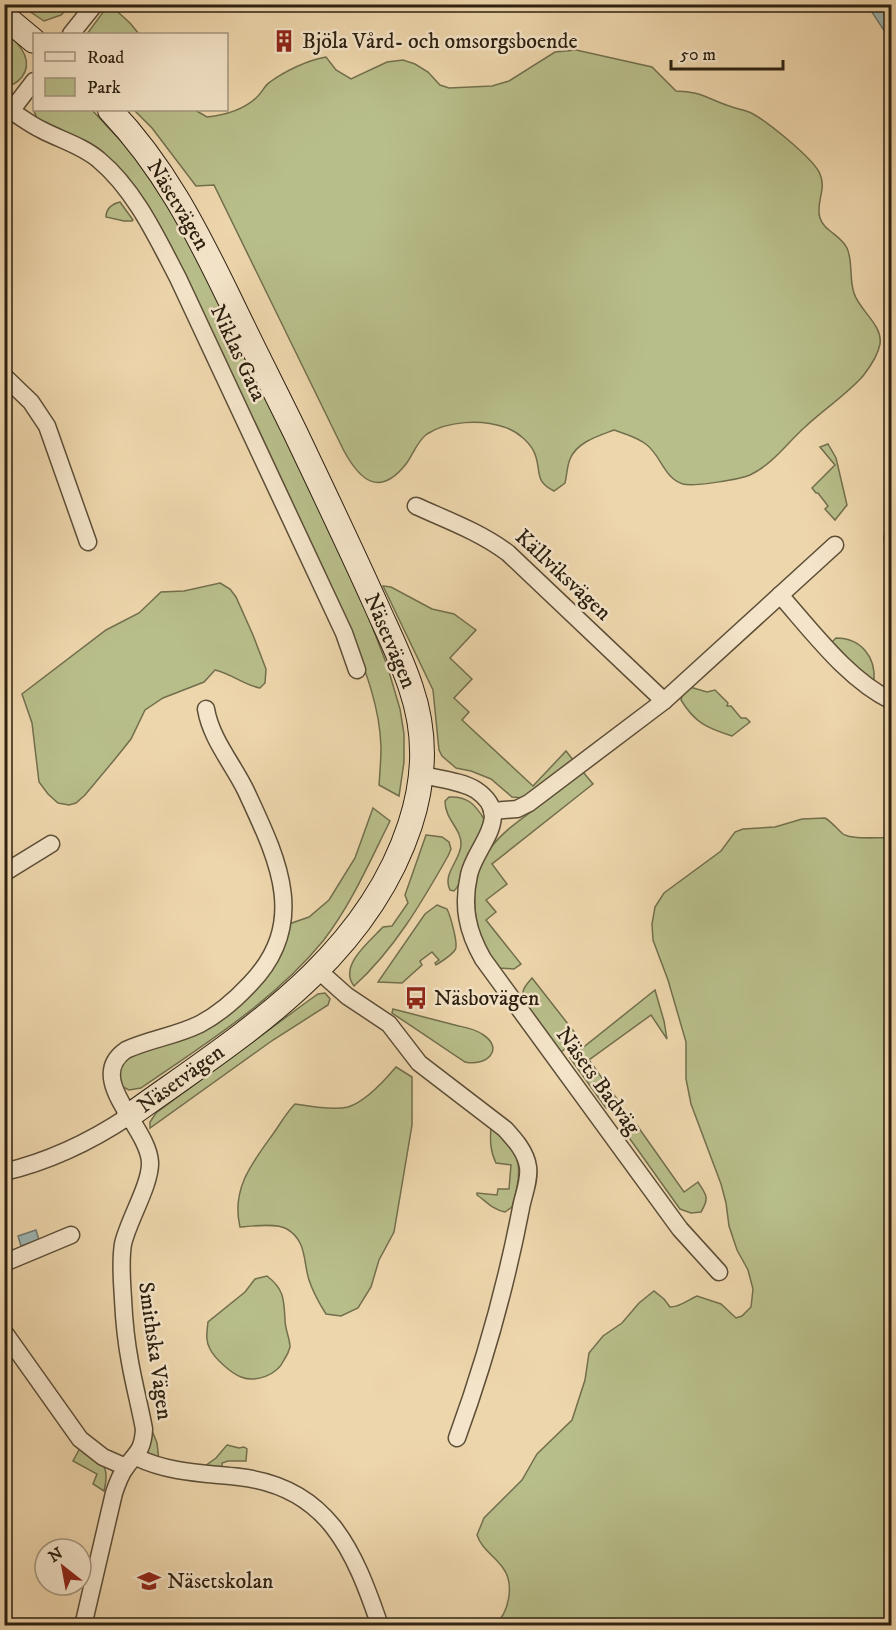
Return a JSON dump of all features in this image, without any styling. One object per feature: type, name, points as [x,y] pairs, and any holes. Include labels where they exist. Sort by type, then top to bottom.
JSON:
[{"type":"street","points":[[72,33],[95,4]]},
{"type":"street","points":[[4,16],[33,40]]},
{"type":"street","points":[[8,109],[33,82]]},
{"type":"street","name":"Niklas Gata","points":[[8,109],[40,130],[87,151],[99,159],[122,184],[156,237],[178,278],[344,633],[357,670]]},
{"type":"street","name":"Näsetvägen","points":[[111,111],[158,167],[190,219],[342,528],[412,689],[422,746],[423,775],[417,804],[401,852],[383,888],[359,923],[319,971],[253,1026],[129,1116]]},
{"type":"street","points":[[4,376],[31,402],[47,426],[88,542]]},
{"type":"street","name":"Källviksvägen","points":[[416,506],[473,531],[508,553],[664,701]]},
{"type":"street","points":[[423,775],[474,789],[489,803],[492,811],[517,809],[529,803],[664,701],[835,545]]},
{"type":"street","points":[[780,595],[851,671],[870,688],[891,701]]},
{"type":"street","name":"Smithska Vägen","points":[[83,1626],[114,1493],[144,1440],[144,1429],[125,1326],[121,1260],[127,1230],[138,1204],[150,1164],[144,1140],[119,1100],[113,1085],[111,1074],[114,1063],[120,1054],[134,1046],[184,1031],[223,1009],[268,962],[281,935],[284,920],[283,898],[276,863],[245,789],[214,734],[206,709]]},
{"type":"street","name":"Näsets Badväg","points":[[492,811],[493,825],[470,872],[466,893],[465,913],[474,944],[500,985],[680,1229],[719,1272]]},
{"type":"street","points":[[4,873],[51,844]]},
{"type":"street","points":[[319,971],[347,996],[389,1024],[419,1063],[505,1129],[526,1158],[529,1170],[515,1237],[476,1388],[457,1438]]},
{"type":"street","points":[[4,1172],[56,1156],[101,1135],[129,1116]]},
{"type":"street","points":[[4,1263],[71,1235]]},
{"type":"street","points":[[4,1332],[80,1439],[103,1457],[172,1469],[259,1480],[293,1491],[305,1499],[328,1520],[354,1559],[362,1573],[380,1626]]},
{"type":"green space","points":[[109,4],[138,33],[88,33]]},
{"type":"green space","points":[[20,5],[71,5],[61,15],[44,21]]},
{"type":"green space","points":[[4,31],[23,51],[27,64],[20,79],[12,85],[5,86]]},
{"type":"green space","points":[[576,50],[652,67],[676,91],[699,94],[756,116],[809,159],[822,180],[820,218],[847,248],[854,293],[878,330],[880,344],[876,357],[863,376],[849,390],[805,427],[766,465],[745,477],[707,484],[683,484],[671,477],[647,445],[636,438],[614,430],[589,440],[573,453],[565,483],[554,491],[541,480],[534,452],[523,438],[514,431],[495,424],[475,422],[444,426],[427,434],[396,474],[387,480],[371,481],[357,470],[344,451],[214,185],[196,186],[152,128],[135,111],[197,111],[207,117],[228,113],[253,101],[268,83],[283,74],[304,63],[326,57],[336,70],[351,79],[387,62],[403,60],[415,64],[428,72],[440,85],[449,88],[492,86],[509,81],[555,52]]},
{"type":"green space","points":[[34,111],[93,111],[133,154],[192,242],[359,593],[387,665],[400,709],[404,734],[404,762],[399,796],[379,785],[381,747],[378,717],[366,674],[350,632],[132,189],[37,119]]},
{"type":"green space","points":[[120,202],[132,221],[106,217],[110,207]]},
{"type":"green space","points":[[828,444],[836,458],[847,505],[835,520],[825,509],[828,506],[812,488],[835,465],[820,447]]},
{"type":"green space","points":[[891,522],[891,563],[884,537]]},
{"type":"green space","points":[[220,583],[230,589],[236,597],[266,669],[265,683],[260,688],[254,687],[215,670],[204,682],[163,698],[145,710],[131,739],[85,795],[76,803],[69,805],[58,803],[39,782],[32,723],[22,694],[106,630],[139,613],[161,592],[184,591]]},
{"type":"green space","points":[[383,586],[391,587],[432,609],[454,614],[476,630],[450,658],[472,679],[454,698],[469,712],[462,720],[533,786],[566,751],[574,761],[523,798],[512,797],[491,779],[456,768],[442,756],[439,750],[433,690]]},
{"type":"green space","points":[[836,638],[853,641],[865,650],[872,664],[874,681],[844,659],[832,642]]},
{"type":"green space","points":[[690,687],[707,692],[715,690],[728,703],[727,706],[731,706],[741,718],[746,718],[750,722],[732,736],[702,724],[681,700]]},
{"type":"green space","points":[[583,772],[593,784],[492,864],[507,884],[486,900],[496,912],[486,920],[521,964],[514,969],[500,968],[486,949],[476,917],[475,891],[483,860],[500,837]]},
{"type":"green space","points":[[449,797],[461,798],[470,802],[484,819],[479,835],[466,859],[459,884],[454,891],[450,890],[448,878],[460,851],[461,839],[446,808],[445,801]]},
{"type":"green space","points":[[373,808],[390,821],[342,913],[323,941],[304,963],[238,1020],[141,1088],[129,1090],[121,1086],[117,1079],[120,1063],[130,1055],[220,1019],[289,924],[309,917],[329,900],[355,858]]},
{"type":"green space","points":[[825,818],[847,836],[891,838],[891,1625],[494,1625],[507,1606],[509,1582],[503,1568],[482,1545],[477,1535],[484,1518],[522,1480],[537,1454],[572,1420],[585,1380],[589,1353],[603,1336],[622,1323],[639,1303],[654,1291],[670,1307],[681,1305],[697,1296],[721,1304],[736,1318],[742,1316],[751,1307],[753,1289],[748,1270],[737,1250],[729,1226],[721,1184],[691,1104],[686,1079],[686,1042],[668,980],[653,940],[652,924],[655,907],[664,893],[721,851],[735,832],[743,829],[775,827],[802,819]]},
{"type":"green space","points":[[426,835],[442,837],[449,842],[451,849],[448,856],[394,941],[354,986],[350,978],[350,970],[358,954],[383,927],[392,926],[408,903],[405,895]]},
{"type":"green space","points":[[437,905],[447,909],[455,936],[455,950],[436,965],[435,963],[439,960],[432,952],[420,961],[422,965],[402,983],[378,982],[425,914]]},
{"type":"green space","points":[[532,978],[579,1038],[561,1052],[523,1001],[524,988]]},
{"type":"green space","points":[[655,990],[667,1039],[651,1015],[589,1060],[622,1106],[616,1109],[606,1108],[570,1058]]},
{"type":"green space","points":[[325,993],[330,999],[328,1005],[273,1040],[150,1128],[150,1122],[156,1113],[308,1001],[318,994]]},
{"type":"green space","points":[[393,1009],[475,1030],[489,1040],[493,1051],[490,1056],[480,1062],[465,1062],[392,1013]]},
{"type":"green space","points":[[396,1067],[412,1077],[412,1125],[394,1232],[379,1260],[371,1287],[358,1308],[341,1316],[326,1314],[312,1289],[298,1239],[283,1227],[264,1225],[240,1227],[238,1201],[241,1189],[251,1166],[295,1104],[329,1108],[348,1107],[368,1096]]},
{"type":"green space","points":[[636,1124],[684,1192],[698,1182],[706,1196],[701,1212],[691,1213],[680,1209],[630,1139],[630,1133]]},
{"type":"green space","points":[[491,1126],[509,1145],[518,1162],[516,1193],[512,1207],[505,1212],[493,1207],[477,1195],[477,1193],[497,1195],[498,1189],[509,1189],[511,1165],[496,1163],[491,1145]]},
{"type":"green space","points":[[267,1276],[277,1285],[282,1295],[290,1347],[281,1365],[271,1374],[247,1379],[228,1369],[212,1353],[207,1339],[208,1322],[245,1292],[255,1279]]},
{"type":"green space","points":[[151,1428],[157,1443],[159,1461],[147,1452]]},
{"type":"green space","points":[[227,1445],[247,1449],[246,1461],[228,1461],[222,1463],[222,1467],[245,1469],[245,1471],[205,1466],[216,1458]]},
{"type":"green space","points":[[80,1448],[103,1465],[106,1475],[104,1491],[93,1484],[97,1474],[73,1461]]},
{"type":"water","points":[[891,5],[891,41],[868,6]]},
{"type":"water","points":[[36,1230],[39,1240],[21,1246],[18,1236]]},
{"type":"place","name":"Bjöla Vård- och omsorgsboende","points":[[284,41]]},
{"type":"place","name":"Näsbovägen","points":[[416,998]]},
{"type":"place","name":"Näsetskolan","points":[[149,1581]]}]
